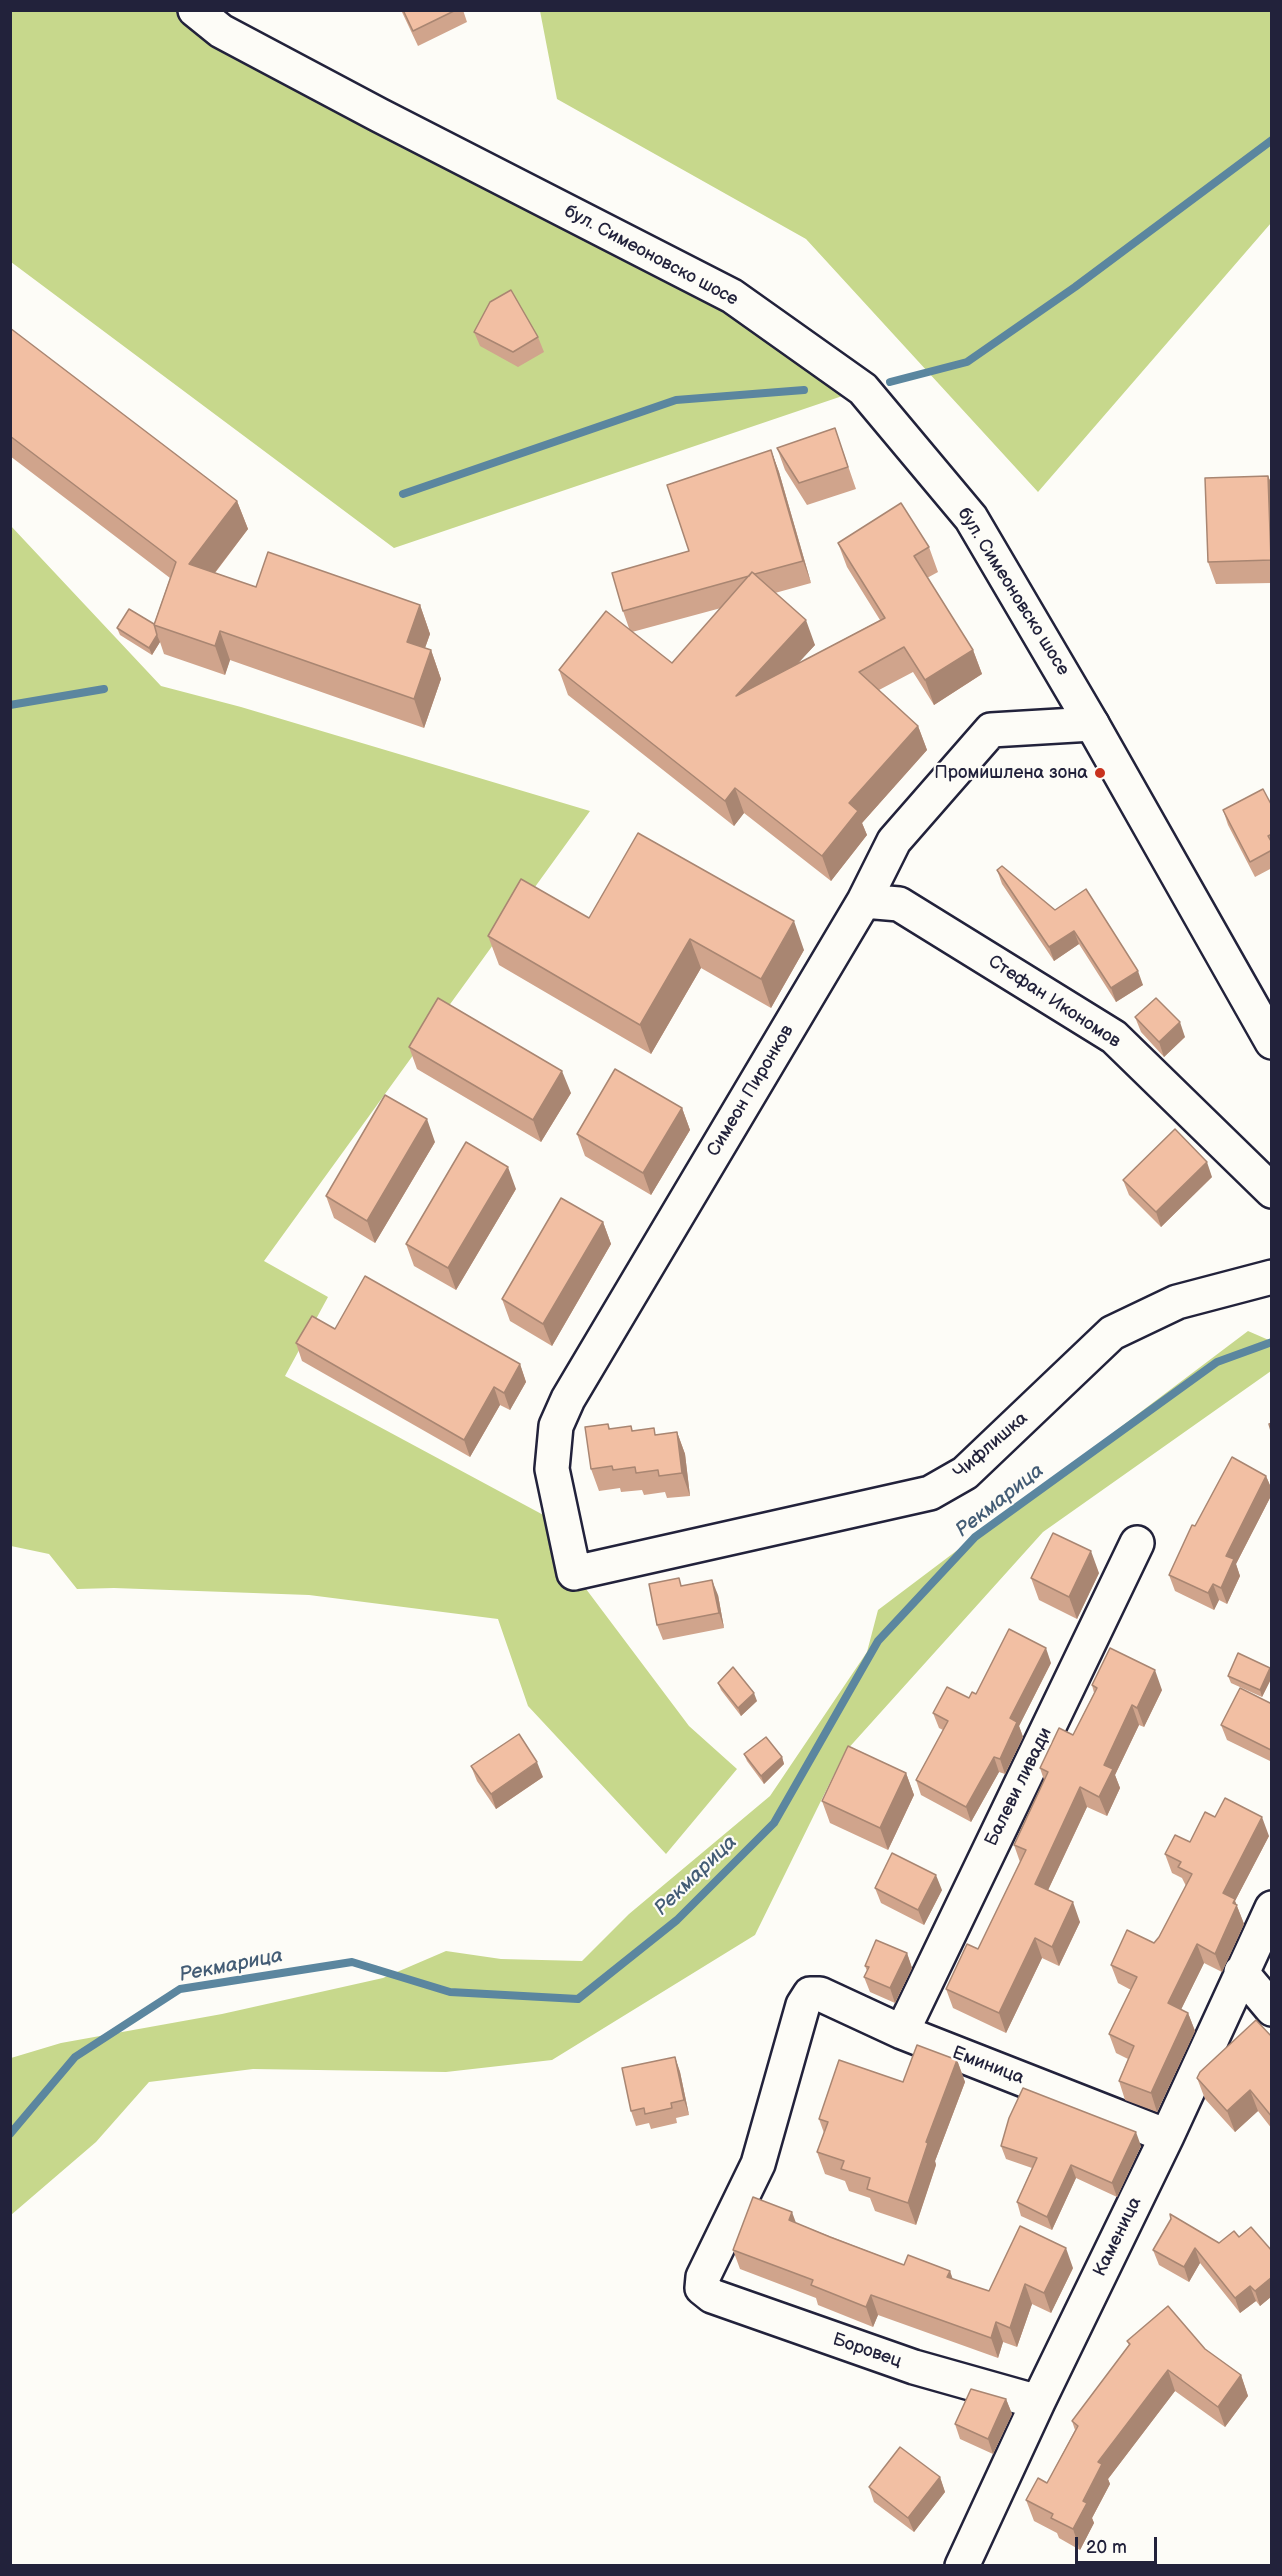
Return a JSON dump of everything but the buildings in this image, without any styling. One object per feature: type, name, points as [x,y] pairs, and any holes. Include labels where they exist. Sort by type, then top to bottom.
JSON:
[{"type":"street","name":"бул. Симеоновско шосе","points":[[195,10],[221,31],[358,104],[732,296],[863,389],[971,518],[1092,724],[1272,1042]]},
{"type":"street","name":"Симеон Пиронков","points":[[574,1573],[552,1469],[556,1426],[579,1379],[864,901],[894,841],[992,730],[1092,724]]},
{"type":"street","name":"Стефан Икономов","points":[[864,901],[899,904],[1114,1037],[1272,1191]]},
{"type":"street","name":"Чифлишка","points":[[574,1573],[930,1493],[965,1473],[1112,1334],[1177,1302],[1272,1277]]},
{"type":"street","name":"Балеви ливади","points":[[902,2032],[1137,1543]]},
{"type":"street","name":"Каменица","points":[[962,2565],[1167,2136],[1272,1908]]},
{"type":"street","points":[[1241,1972],[1272,2009]]},
{"type":"street","name":"Еминица","points":[[702,2288],[703,2277],[758,2164],[803,2005],[810,1994],[820,1994],[902,2032],[1167,2136]]},
{"type":"street","name":"Боровец","points":[[702,2288],[712,2296],[914,2367],[1038,2402]]},
{"type":"green space","points":[[10,11],[195,11],[863,389],[394,548],[11,262]]},
{"type":"green space","points":[[540,11],[1271,11],[1271,223],[1038,492],[806,239],[557,99]]},
{"type":"green space","points":[[10,525],[161,686],[241,707],[590,811],[264,1261],[328,1297],[285,1376],[562,1525],[574,1573],[689,1726],[737,1769],[666,1854],[528,1706],[498,1619],[309,1595],[114,1588],[77,1589],[49,1554],[11,1546]]},
{"type":"green space","points":[[1248,1331],[1271,1341],[1271,1371],[1043,1532],[845,1752],[755,1935],[552,2060],[446,2072],[253,2069],[149,2082],[96,2142],[11,2215],[11,2058],[61,2043],[222,2014],[383,1978],[446,1951],[501,1959],[582,1961],[629,1914],[770,1796],[867,1652],[878,1610]]},
{"type":"waterway","points":[[890,382],[967,362],[1075,287],[1272,140]]},
{"type":"waterway","points":[[403,494],[676,400],[804,390]]},
{"type":"waterway","points":[[10,705],[104,689]]},
{"type":"waterway","name":"Рекмарица","points":[[10,2134],[75,2057],[180,1989],[352,1962],[450,1992],[578,1999],[677,1920],[774,1823],[878,1641],[975,1537],[1217,1362],[1272,1342]]},
{"type":"place","name":"Промишлена зона","points":[[1100,773]]}]
